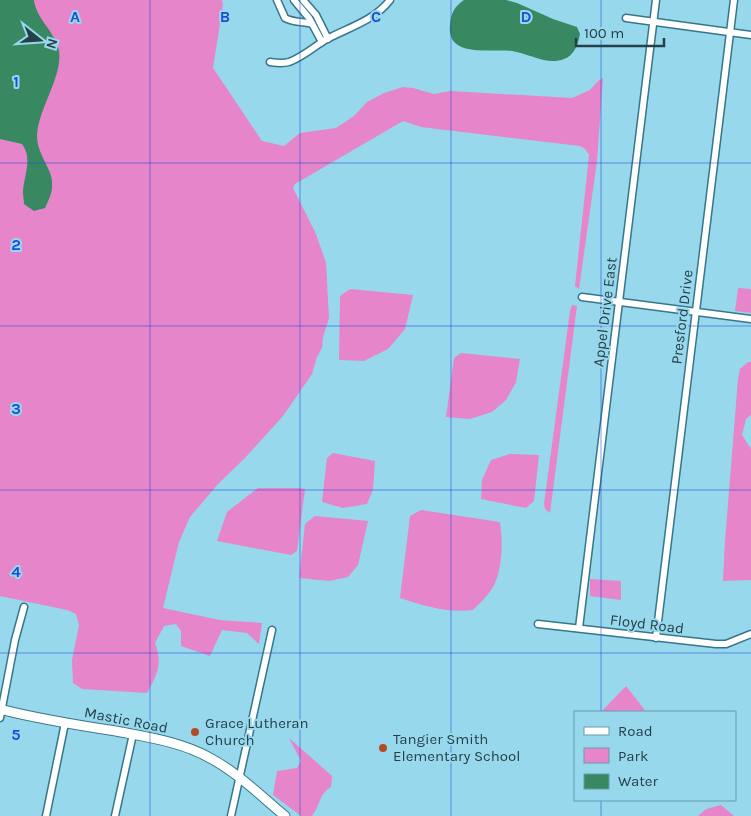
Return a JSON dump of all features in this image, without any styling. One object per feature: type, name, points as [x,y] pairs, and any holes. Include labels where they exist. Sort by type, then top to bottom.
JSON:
[{"type":"main road","name":"Mastic Road","points":[[1,712],[171,742],[211,758],[240,778],[285,816]]},
{"type":"street","points":[[277,0],[285,18],[293,22],[302,21],[312,24]]},
{"type":"street","points":[[294,0],[316,15],[325,40]]},
{"type":"street","points":[[303,0],[312,24],[325,40]]},
{"type":"street","points":[[270,62],[282,64],[291,61],[325,40],[371,17],[390,0]]},
{"type":"street","name":"Appel Drive East","points":[[579,628],[656,0]]},
{"type":"street","name":"Presford Drive","points":[[656,638],[734,0]]},
{"type":"street","points":[[302,21],[308,11]]},
{"type":"street","points":[[626,18],[751,34]]},
{"type":"street","points":[[582,297],[751,318]]},
{"type":"street","points":[[1,712],[15,640],[24,608]]},
{"type":"street","name":"Floyd Road","points":[[538,624],[726,644],[751,634]]},
{"type":"street","points":[[231,816],[272,630]]},
{"type":"street","points":[[46,816],[65,723]]},
{"type":"street","points":[[115,816],[133,734]]},
{"type":"green space","points":[[0,0],[222,0],[223,5],[213,68],[262,141],[284,146],[300,133],[336,128],[354,116],[367,102],[384,93],[403,87],[434,94],[450,91],[572,98],[590,90],[603,78],[597,161],[579,289],[575,286],[589,155],[580,146],[421,127],[403,121],[295,184],[293,188],[316,234],[326,263],[329,318],[323,337],[322,348],[312,374],[283,416],[245,458],[218,484],[190,517],[179,542],[163,608],[220,620],[262,623],[259,644],[247,633],[222,630],[210,656],[181,646],[181,631],[176,624],[164,626],[155,643],[159,657],[158,669],[147,693],[82,689],[73,683],[72,660],[79,625],[76,614],[67,610],[0,596]]},
{"type":"green space","points":[[738,288],[751,289],[751,313],[735,311]]},
{"type":"green space","points":[[350,289],[413,295],[405,329],[388,349],[364,361],[339,360],[340,296]]},
{"type":"green space","points":[[572,305],[577,306],[550,513],[545,509],[544,504]]},
{"type":"green space","points":[[461,353],[520,359],[516,382],[506,400],[492,412],[470,419],[446,417],[454,358]]},
{"type":"green space","points":[[748,362],[751,362],[751,415],[746,419],[742,435],[751,449],[751,580],[723,581],[738,379],[740,369]]},
{"type":"green space","points":[[333,453],[375,461],[373,490],[367,504],[343,508],[322,502],[327,458]]},
{"type":"green space","points":[[510,454],[539,455],[534,501],[526,508],[481,499],[482,480],[491,460]]},
{"type":"green space","points":[[258,488],[305,489],[297,551],[291,555],[217,541],[227,512]]},
{"type":"green space","points":[[421,510],[500,522],[502,549],[497,577],[489,593],[473,610],[445,610],[400,598],[410,516]]},
{"type":"green space","points":[[315,516],[368,521],[358,565],[348,577],[329,581],[299,578],[305,524]]},
{"type":"green space","points":[[590,579],[621,581],[621,600],[590,596]]},
{"type":"green space","points":[[626,686],[645,711],[602,711]]},
{"type":"green space","points":[[289,738],[332,776],[331,787],[324,793],[312,816],[301,816],[273,795],[277,771],[297,768],[301,761]]},
{"type":"green space","points":[[721,805],[734,816],[698,816],[706,809]]},
{"type":"water","points":[[0,0],[34,0],[35,7],[54,37],[59,51],[57,71],[41,115],[37,136],[39,149],[50,172],[52,189],[45,208],[34,211],[24,204],[23,192],[27,167],[25,150],[22,144],[0,139]]},
{"type":"water","points":[[464,0],[506,0],[577,27],[580,34],[577,46],[567,57],[558,61],[544,60],[512,51],[472,50],[463,47],[455,43],[451,36],[450,25],[454,11]]},
{"type":"place","name":"Grace Lutheran Church","points":[[195,732]]},
{"type":"place","name":"Tangier Smith Elementary School","points":[[383,748]]}]
